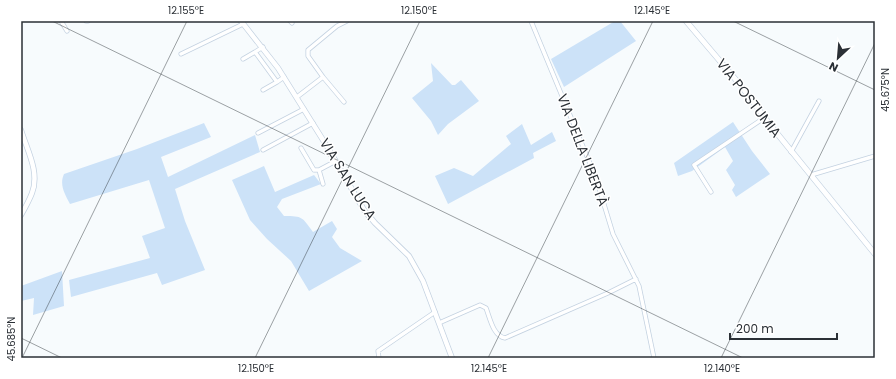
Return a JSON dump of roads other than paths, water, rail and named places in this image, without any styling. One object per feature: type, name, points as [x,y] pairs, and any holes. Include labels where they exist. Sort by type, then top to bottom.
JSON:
[{"type":"main road","name":"VIA POSTUMIA","points":[[686,21],[742,87],[791,152],[875,254]]},
{"type":"street","points":[[61,21],[67,31]]},
{"type":"street","points":[[344,102],[308,56],[308,50],[337,26],[347,21]]},
{"type":"street","name":"VIA DELLA LIBERTÀ","points":[[531,21],[596,178],[613,234],[639,286],[654,358]]},
{"type":"street","points":[[181,54],[242,22]]},
{"type":"street","name":"VIA SAN LUCA","points":[[242,22],[263,47],[284,77],[369,217],[409,256],[423,281],[452,358]]},
{"type":"street","points":[[242,59],[263,47]]},
{"type":"street","points":[[255,52],[277,82]]},
{"type":"street","points":[[263,90],[284,77]]},
{"type":"street","points":[[297,97],[323,77]]},
{"type":"street","points":[[791,152],[819,101]]},
{"type":"street","points":[[258,133],[304,109]]},
{"type":"street","points":[[711,192],[694,165],[764,118]]},
{"type":"street","name":"VIA SAN LUCA","points":[[262,150],[313,123]]},
{"type":"street","points":[[21,133],[33,166],[35,182],[32,194],[21,215]]},
{"type":"street","points":[[301,148],[314,170],[319,170],[336,161]]},
{"type":"street","points":[[810,175],[875,156]]},
{"type":"street","points":[[319,170],[323,184]]},
{"type":"street","points":[[439,323],[480,305],[486,308],[496,333],[505,338],[608,293],[636,279]]},
{"type":"street","points":[[379,358],[378,351],[435,312]]}]
